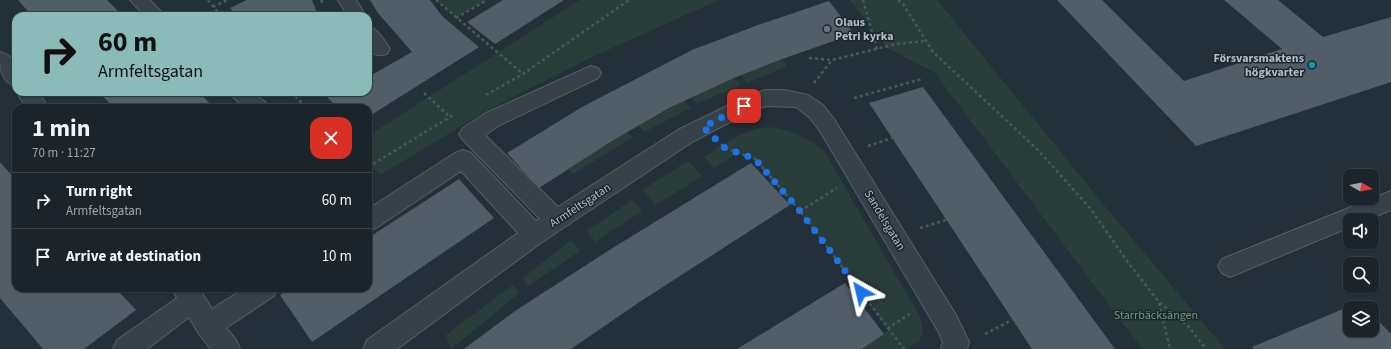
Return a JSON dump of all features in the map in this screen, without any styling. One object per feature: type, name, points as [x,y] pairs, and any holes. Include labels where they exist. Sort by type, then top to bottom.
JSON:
[{"type":"street","points":[[139,0],[152,12]]},
{"type":"street","points":[[347,0],[354,12]]},
{"type":"street","points":[[372,38],[380,49]]},
{"type":"street","points":[[0,59],[12,74]]},
{"type":"street","points":[[556,220],[470,134],[493,119],[591,73]]},
{"type":"street","points":[[29,96],[36,104]]},
{"type":"street","points":[[244,96],[254,104]]},
{"type":"street","name":"Armfeltsgatan","points":[[376,349],[534,234],[685,136],[744,106],[765,98],[800,100]]},
{"type":"street","name":"Sandelsgatan","points":[[800,100],[816,111],[858,175],[933,300],[956,342],[954,349]]},
{"type":"street","points":[[372,216],[463,159],[534,234]]},
{"type":"street","points":[[1230,266],[1391,200]]},
{"type":"street","points":[[126,349],[188,292],[208,326],[227,349]]},
{"type":"street","points":[[208,326],[259,292]]},
{"type":"path","points":[[208,0],[217,12]]},
{"type":"path","points":[[213,7],[227,0]]},
{"type":"path","points":[[436,0],[523,74]]},
{"type":"path","points":[[456,18],[488,0]]},
{"type":"path","points":[[623,0],[628,1]]},
{"type":"path","points":[[863,0],[877,48]]},
{"type":"path","points":[[898,0],[903,4],[933,52],[1037,149],[1090,208],[1130,265],[1159,302],[1189,327],[1206,349]]},
{"type":"path","points":[[481,97],[523,74],[628,1]]},
{"type":"path","points":[[809,58],[832,60],[896,44],[926,41]]},
{"type":"path","points":[[800,100],[832,60]]},
{"type":"path","points":[[854,98],[922,78]]},
{"type":"path","points":[[424,93],[450,117]]},
{"type":"path","points":[[296,96],[303,104]]},
{"type":"path","points":[[372,165],[456,113]]},
{"type":"path","points":[[703,127],[725,148],[755,159],[800,211],[904,349]]},
{"type":"path","points":[[868,146],[892,138]]},
{"type":"path","points":[[800,211],[858,175]]},
{"type":"path","points":[[919,228],[946,220]]},
{"type":"path","points":[[888,328],[933,300]]},
{"type":"path","points":[[1159,302],[1170,349]]},
{"type":"path","points":[[985,334],[1012,320]]},
{"type":"green space","points":[[436,0],[487,0],[456,18]]},
{"type":"green space","points":[[580,0],[719,0],[592,57],[488,110],[380,175],[372,166],[372,133]]},
{"type":"green space","name":"Starrbäcksängen","points":[[850,0],[937,0],[1103,204],[1225,349],[1142,349],[934,72],[887,48]]},
{"type":"green space","points":[[782,59],[787,66],[747,83],[741,76]]},
{"type":"green space","points":[[734,78],[741,85],[697,104],[691,98]]},
{"type":"green space","points":[[683,101],[691,108],[644,132],[638,126]]},
{"type":"green space","points":[[768,127],[798,135],[824,151],[920,317],[923,331],[919,341],[906,349],[861,349],[889,330],[800,211],[755,159],[738,153],[714,168],[704,157],[742,134]]},
{"type":"green space","points":[[626,132],[633,137],[573,174],[569,169]]},
{"type":"green space","points":[[688,161],[702,176],[656,205],[642,190]]},
{"type":"green space","points":[[632,200],[642,211],[595,242],[587,231]]},
{"type":"green space","points":[[571,240],[580,251],[528,286],[523,278]]},
{"type":"green space","points":[[513,285],[519,293],[451,349],[446,335]]},
{"type":"building","points":[[18,0],[107,0],[119,12],[28,12]]},
{"type":"building","points":[[247,0],[312,0],[317,12],[234,12],[230,8]]},
{"type":"building","points":[[370,0],[430,0],[443,17],[479,47],[372,114],[372,104],[334,104],[326,96],[372,96],[372,75],[412,52],[378,13]]},
{"type":"building","points":[[503,0],[564,0],[495,44],[467,22]]},
{"type":"building","name":"Försvarsmaktens högkvarter","points":[[1057,0],[1102,0],[1184,81],[1282,49],[1224,0],[1278,0],[1323,37],[1391,17],[1391,82],[1196,146]]},
{"type":"building","points":[[829,1],[854,34],[782,59],[734,78],[669,108],[612,141],[539,188],[507,153],[582,107],[692,50],[758,25]]},
{"type":"building","points":[[923,87],[1115,349],[1032,349],[869,103]]},
{"type":"building","points":[[103,96],[203,96],[210,104],[110,104]]},
{"type":"building","points":[[0,162],[12,176],[12,292],[119,292],[136,310],[84,349],[43,349],[0,298]]},
{"type":"building","points":[[751,163],[790,205],[638,303],[571,349],[464,349],[515,311],[611,249]]},
{"type":"building","points":[[459,179],[494,218],[312,342],[280,295],[285,292],[372,292],[372,235]]},
{"type":"building","points":[[845,283],[884,334],[862,349],[737,349]]},
{"type":"building","points":[[1343,309],[1343,337],[1379,337],[1379,321],[1391,334],[1391,349],[1254,349],[1252,347]]},
{"type":"place","name":"Olaus Petri kyrka","points":[[827,29]]},
{"type":"place","name":"Försvarsmaktens högkvarter","points":[[1312,65]]},
{"type":"route","points":[[744,106],[703,127],[725,148],[755,159],[800,211],[861,292]]}]
